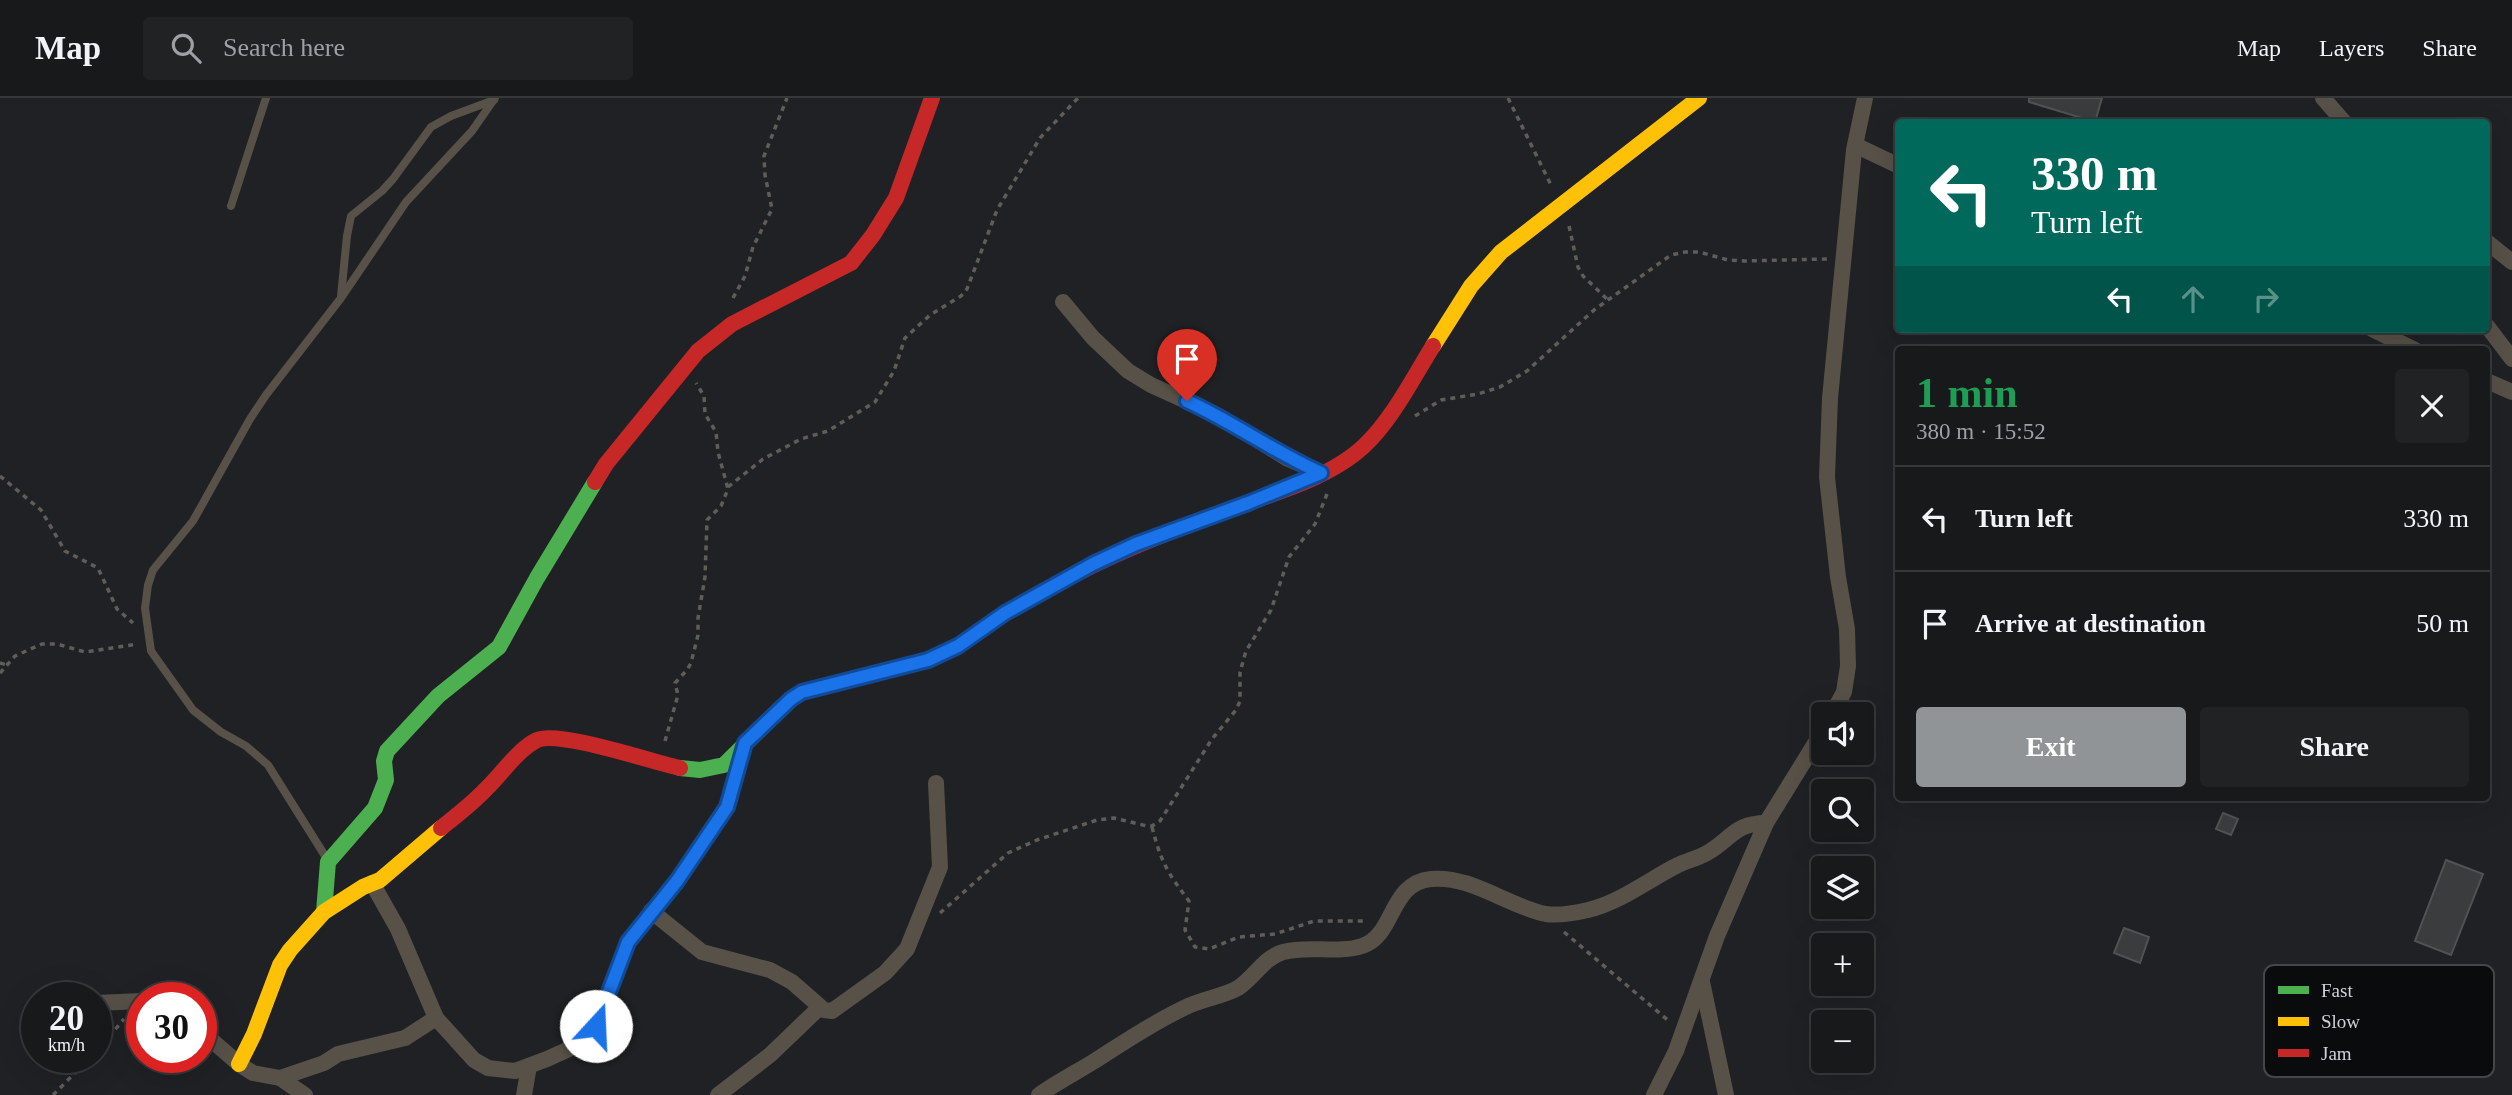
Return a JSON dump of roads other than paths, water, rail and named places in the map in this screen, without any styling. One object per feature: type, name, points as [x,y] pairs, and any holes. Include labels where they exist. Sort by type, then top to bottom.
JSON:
[{"type":"street","points":[[324,912],[328,862],[375,808],[386,780],[384,761],[387,751],[438,696],[499,647],[606,464],[698,351],[732,324],[851,263],[873,235],[896,198],[932,98]]},
{"type":"street","points":[[239,1064],[285,957],[324,912],[380,880],[484,792],[528,746],[539,739],[551,737],[629,753],[683,769],[713,770],[723,765],[791,699],[802,692],[928,660],[958,646],[1005,613],[1093,564],[1136,544],[1236,508],[1336,466],[1364,446],[1394,408],[1471,286],[1501,252],[1699,98]]},
{"type":"street","points":[[1839,702],[1844,692],[1848,666],[1847,629],[1838,577],[1827,477],[1830,398],[1855,145],[1865,98]]},
{"type":"street","points":[[2323,98],[2341,119]]},
{"type":"street","points":[[1855,145],[1895,164]]},
{"type":"street","points":[[2490,244],[2512,262]]},
{"type":"street","points":[[1063,302],[1093,338],[1128,371],[1151,385],[1217,415],[1288,458],[1321,473]]},
{"type":"street","points":[[2490,330],[2512,359]]},
{"type":"street","points":[[2380,333],[2407,346]]},
{"type":"street","points":[[2490,382],[2512,392]]},
{"type":"street","points":[[372,883],[398,929],[436,1018],[474,1060],[488,1068],[515,1071],[529,1066],[580,1044],[596,1026],[622,953],[651,911],[677,881],[727,807],[745,743]]},
{"type":"street","points":[[1654,1095],[1682,1032],[1717,936],[1766,823],[1811,750]]},
{"type":"street","points":[[651,911],[702,952],[757,965],[778,973],[827,1012],[885,973],[907,949],[940,867],[936,783]]},
{"type":"street","points":[[1039,1095],[1183,1008],[1240,987],[1268,960],[1281,953],[1303,948],[1363,946],[1374,939],[1395,904],[1408,888],[1418,881],[1434,878],[1462,883],[1549,915],[1589,910],[1617,900],[1710,851],[1742,827],[1766,823]]},
{"type":"street","points":[[1701,979],[1726,1095]]},
{"type":"street","points":[[718,1095],[770,1055],[821,1007]]},
{"type":"street","points":[[217,1045],[239,1064],[260,1076],[280,1078],[324,1063],[338,1055],[405,1038],[436,1018]]},
{"type":"street","points":[[524,1095],[529,1066]]},
{"type":"street","points":[[280,1078],[305,1095]]},
{"type":"lane","points":[[231,206],[266,98]]},
{"type":"lane","points":[[341,299],[351,216],[382,191],[431,127],[494,99]]},
{"type":"lane","points":[[328,862],[268,765],[246,746],[221,732],[193,710],[151,651],[145,608],[153,570],[193,521],[266,395],[341,299],[406,202],[472,131],[494,99]]}]
